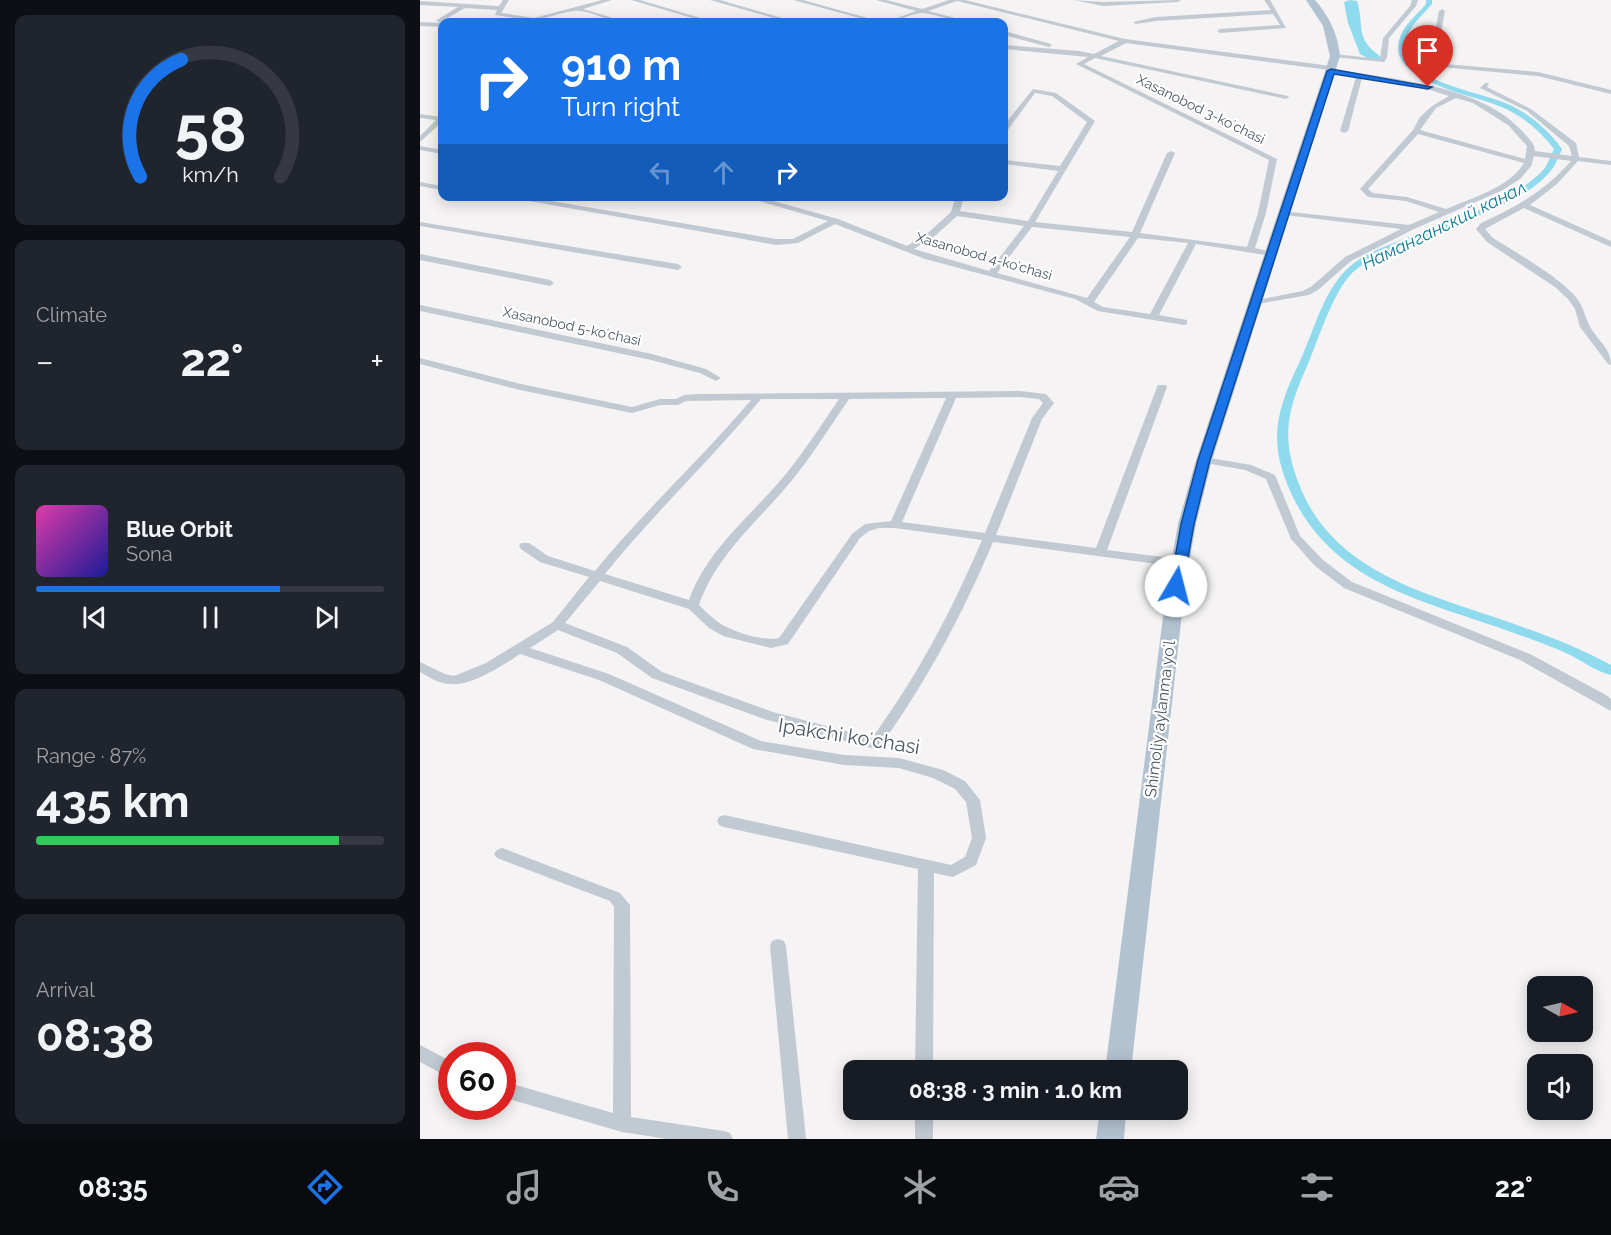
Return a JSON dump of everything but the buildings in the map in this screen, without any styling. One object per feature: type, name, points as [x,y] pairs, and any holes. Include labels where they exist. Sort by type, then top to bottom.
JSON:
[{"type":"main road","points":[[1310,0],[1318,8],[1333,38],[1332,65]]},
{"type":"main road","name":"Shimoliy aylanma yoʻl","points":[[1119,1060],[1179,563],[1204,460],[1332,65]]},
{"type":"main road","points":[[1110,1139],[1112,1120]]},
{"type":"street","points":[[506,0],[498,15],[526,18]]},
{"type":"street","points":[[546,18],[609,0]]},
{"type":"street","points":[[634,0],[697,18]]},
{"type":"street","points":[[712,0],[779,18]]},
{"type":"street","points":[[796,0],[864,18]]},
{"type":"street","points":[[879,0],[949,18]]},
{"type":"street","points":[[902,18],[956,0],[1125,41],[1332,65],[1382,61],[1386,38],[1413,6],[1415,0]]},
{"type":"street","points":[[1077,0],[1178,0]]},
{"type":"street","points":[[1220,31],[1284,27],[1268,0]]},
{"type":"street","points":[[420,3],[500,8]]},
{"type":"street","points":[[448,18],[465,6]]},
{"type":"street","points":[[578,9],[609,18]]},
{"type":"street","points":[[1442,11],[1434,53],[1443,66],[1538,74],[1611,92]]},
{"type":"street","points":[[1136,22],[1275,12]]},
{"type":"street","points":[[420,24],[438,23]]},
{"type":"street","points":[[1008,34],[1091,56],[1286,97]]},
{"type":"street","points":[[1091,56],[1125,41]]},
{"type":"street","points":[[1008,46],[1079,53]]},
{"type":"street","name":"Xasanobod 3-koʻchasi","points":[[1091,56],[1079,62],[1079,65],[1273,159],[1262,213],[1250,250]]},
{"type":"street","points":[[1255,303],[1306,293],[1316,288],[1348,259],[1410,227],[1500,188],[1517,177],[1532,156],[1531,146],[1511,123],[1483,107],[1456,95],[1428,87],[1360,75],[1332,65]]},
{"type":"street","points":[[1344,131],[1360,75]]},
{"type":"street","points":[[1486,84],[1483,88],[1520,104],[1566,138],[1573,145],[1573,158],[1561,178],[1526,206],[1484,225],[1480,230],[1558,285],[1571,297],[1580,309],[1586,327],[1611,362]]},
{"type":"street","points":[[991,274],[1030,224],[1090,121],[1086,115],[1054,94],[1033,91],[1008,120]]},
{"type":"street","points":[[1447,212],[1407,199],[1371,195],[1364,192],[1365,187],[1416,131],[1434,107],[1456,95]]},
{"type":"street","points":[[420,116],[438,118]]},
{"type":"street","points":[[420,140],[438,123]]},
{"type":"street","points":[[1416,131],[1532,156],[1611,163]]},
{"type":"street","points":[[420,148],[438,151]]},
{"type":"street","points":[[1089,302],[1135,236],[1171,153]]},
{"type":"street","points":[[1008,162],[1063,169]]},
{"type":"street","points":[[420,184],[438,187]]},
{"type":"street","points":[[534,201],[776,242],[795,241],[835,221]]},
{"type":"street","name":"Xasanobod 4-koʻchasi","points":[[763,201],[835,221],[908,249],[1089,302],[1101,309],[1184,322]]},
{"type":"street","points":[[908,249],[933,233],[956,213],[959,201]]},
{"type":"street","points":[[1526,206],[1611,244]]},
{"type":"street","points":[[956,213],[1030,224],[1193,241],[1272,253]]},
{"type":"street","points":[[1285,213],[1410,227]]},
{"type":"street","points":[[420,224],[678,267]]},
{"type":"street","points":[[1153,317],[1193,241]]},
{"type":"street","points":[[420,257],[550,283]]},
{"type":"street","name":"Xasanobod 5-koʻchasi","points":[[420,308],[652,357],[703,371],[716,378]]},
{"type":"street","points":[[420,361],[520,387],[632,410],[653,403],[678,402],[692,397],[1020,394],[1042,396],[1049,400],[1037,418],[989,538],[918,681],[875,744],[875,762]]},
{"type":"street","points":[[1100,552],[1162,387]]},
{"type":"street","points":[[895,525],[952,395]]},
{"type":"street","points":[[420,666],[445,680],[467,678],[534,641],[557,625],[632,533],[722,440],[759,396]]},
{"type":"street","points":[[693,606],[697,590],[717,558],[786,480],[845,397]]},
{"type":"street","points":[[1204,460],[1264,472],[1271,477],[1295,537],[1319,563],[1348,585],[1525,657],[1601,698],[1611,706]]},
{"type":"street","points":[[525,546],[544,559],[693,606],[713,625],[727,633],[771,644],[783,641],[866,526],[876,524],[1179,563]]},
{"type":"street","points":[[557,625],[622,650],[657,675],[769,716],[875,744]]},
{"type":"street","name":"Ipakchi koʻchasi","points":[[518,649],[604,677],[758,745],[844,760],[899,763],[938,774],[960,785],[973,800],[979,838],[972,861],[954,871],[724,821]]},
{"type":"street","points":[[502,854],[615,897],[622,905],[622,1124]]},
{"type":"street","points":[[924,1060],[926,865]]},
{"type":"street","points":[[778,946],[796,1139]]},
{"type":"street","points":[[420,1053],[438,1063]]},
{"type":"street","points":[[516,1093],[622,1124],[724,1139]]},
{"type":"street","points":[[924,1120],[924,1139]]},
{"type":"water","points":[[1357,1],[1363,37],[1380,56],[1380,59],[1369,59],[1360,54],[1348,23],[1344,2]]},
{"type":"waterway","name":"Наманганский канал","points":[[1429,0],[1429,4],[1410,26],[1402,41],[1402,54],[1408,66],[1416,73],[1440,84],[1495,101],[1513,110],[1541,130],[1558,149],[1548,169],[1529,186],[1503,202],[1380,251],[1350,270],[1331,298],[1287,404],[1282,425],[1284,456],[1295,489],[1311,520],[1340,552],[1372,573],[1408,591],[1551,642],[1611,671]]},
{"type":"route","points":[[1176,586],[1187,524],[1204,460],[1331,71],[1387,78],[1428,87]]}]
